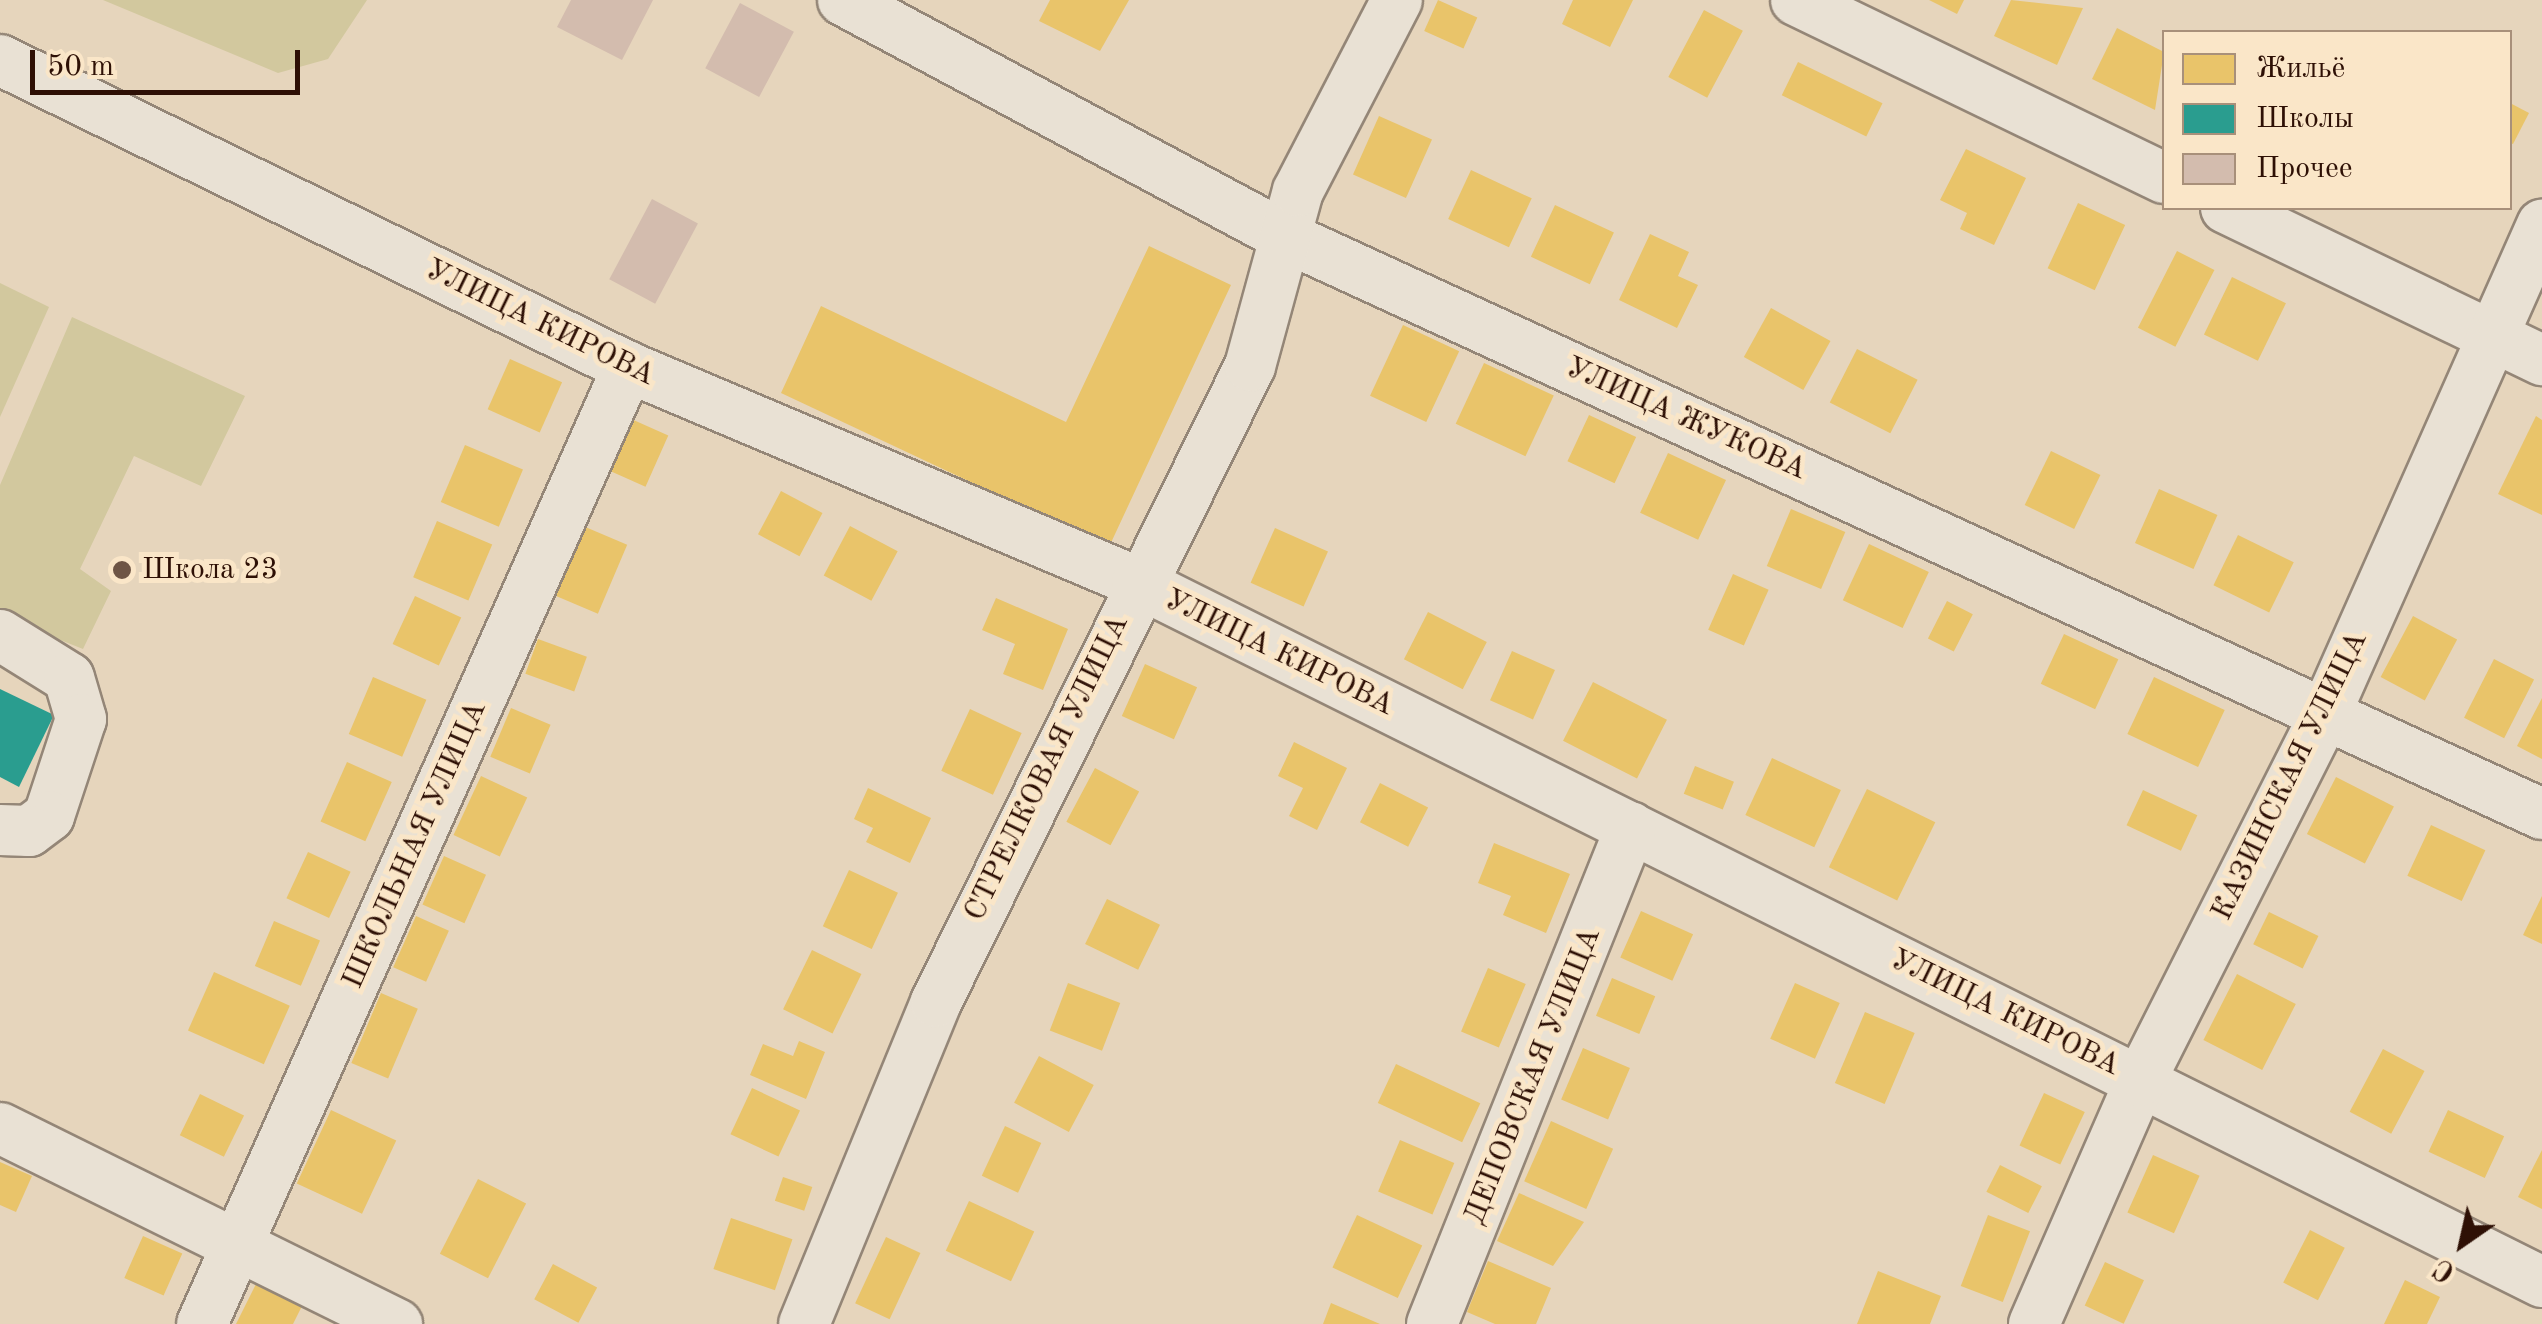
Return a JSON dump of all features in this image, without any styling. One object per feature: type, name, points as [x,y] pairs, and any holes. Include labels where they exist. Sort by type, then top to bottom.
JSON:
[{"type":"street","name":"УЛИЦА ЖУКОВА","points":[[842,0],[1288,238],[2327,710],[2542,814]]},
{"type":"street","name":"СТРЕЛКОВАЯ УЛИЦА","points":[[804,1324],[936,1002],[1137,582],[1250,366],[1298,191],[1397,0]]},
{"type":"street","points":[[1796,0],[2162,177]]},
{"type":"street","name":"УЛИЦА КИРОВА","points":[[0,60],[628,367],[1137,582],[2542,1282]]},
{"type":"street","points":[[2230,210],[2542,360]]},
{"type":"street","name":"КАЗИНСКАЯ УЛИЦА","points":[[2034,1324],[2140,1080],[2327,710],[2487,333],[2542,225]]},
{"type":"street","name":"ШКОЛЬНАЯ УЛИЦА","points":[[202,1324],[628,367]]},
{"type":"street","points":[[0,635],[69,678],[81,720],[49,816],[29,832],[0,830]]},
{"type":"street","name":"ДЕПОВСКАЯ УЛИЦА","points":[[1432,1324],[1631,827]]},
{"type":"street","points":[[0,1128],[398,1324]]},
{"type":"shaded area","points":[[103,0],[367,0],[328,59],[278,73]]},
{"type":"shaded area","points":[[0,283],[49,307],[0,417]]},
{"type":"shaded area","points":[[72,317],[245,396],[201,486],[134,456],[80,569],[111,591],[83,649],[0,616],[0,485]]},
{"type":"building: Жильё","points":[[1050,0],[1129,0],[1100,51],[1039,21]]},
{"type":"building: Жильё","points":[[1438,0],[1477,17],[1463,49],[1424,31]]},
{"type":"building: Жильё","points":[[1573,0],[1633,0],[1610,47],[1562,24]]},
{"type":"building: Жильё","points":[[1929,0],[1964,0],[1957,14]]},
{"type":"building: Жильё","points":[[2011,0],[2083,8],[2057,65],[1994,36]]},
{"type":"building: Жильё","points":[[1704,10],[1743,31],[1707,98],[1668,77]]},
{"type":"building: Жильё","points":[[2117,28],[2162,51],[2155,110],[2092,79]]},
{"type":"building: Жильё","points":[[1798,62],[1882,103],[1866,136],[1782,95]]},
{"type":"building: Жильё","points":[[2512,104],[2529,113],[2512,144]]},
{"type":"building: Жильё","points":[[1379,116],[1432,140],[1406,198],[1353,174]]},
{"type":"building: Жильё","points":[[1966,149],[2026,178],[1994,245],[1960,229],[1967,213],[1940,200]]},
{"type":"building: Жильё","points":[[1471,170],[1532,198],[1509,247],[1448,219]]},
{"type":"building: Жильё","points":[[2078,203],[2125,225],[2095,290],[2048,268]]},
{"type":"building: Жильё","points":[[1555,205],[1614,232],[1590,284],[1531,257]]},
{"type":"building: Жильё","points":[[1650,234],[1689,252],[1678,276],[1698,285],[1677,328],[1619,300]]},
{"type":"building: Жильё","points":[[1149,246],[1231,285],[1109,547],[781,393],[821,306],[1066,422]]},
{"type":"building: Жильё","points":[[2177,251],[2214,270],[2175,347],[2138,328]]},
{"type":"building: Жильё","points":[[2232,277],[2286,303],[2258,361],[2204,335]]},
{"type":"building: Жильё","points":[[1771,308],[1830,341],[1803,390],[1744,357]]},
{"type":"building: Жильё","points":[[1403,325],[1459,351],[1426,422],[1370,396]]},
{"type":"building: Жильё","points":[[1857,349],[1918,380],[1890,433],[1830,402]]},
{"type":"building: Жильё","points":[[510,359],[562,382],[540,432],[488,409]]},
{"type":"building: Жильё","points":[[1484,363],[1554,396],[1525,456],[1456,424]]},
{"type":"building: Жильё","points":[[1589,415],[1636,437],[1615,483],[1567,461]]},
{"type":"building: Жильё","points":[[2536,416],[2542,420],[2542,515],[2498,494]]},
{"type":"building: Жильё","points":[[629,418],[668,435],[646,487],[606,469]]},
{"type":"building: Жильё","points":[[465,445],[523,470],[499,527],[441,502]]},
{"type":"building: Жильё","points":[[2051,451],[2100,475],[2074,529],[2025,505]]},
{"type":"building: Жильё","points":[[1668,453],[1726,480],[1698,540],[1640,513]]},
{"type":"building: Жильё","points":[[2159,489],[2217,515],[2193,569],[2135,543]]},
{"type":"building: Жильё","points":[[781,491],[822,513],[799,556],[758,534]]},
{"type":"building: Жильё","points":[[1791,509],[1845,532],[1821,589],[1767,566]]},
{"type":"building: Жильё","points":[[437,521],[492,544],[468,601],[413,577]]},
{"type":"building: Жильё","points":[[583,526],[627,545],[598,614],[554,595]]},
{"type":"building: Жильё","points":[[850,526],[898,551],[871,601],[824,575]]},
{"type":"building: Жильё","points":[[1275,528],[1328,552],[1304,606],[1251,583]]},
{"type":"building: Жильё","points":[[2238,535],[2294,562],[2269,613],[2213,585]]},
{"type":"building: Жильё","points":[[1869,544],[1929,572],[1903,628],[1843,600]]},
{"type":"building: Жильё","points":[[1733,574],[1769,590],[1744,646],[1708,630]]},
{"type":"building: Жильё","points":[[415,596],[461,618],[439,666],[393,644]]},
{"type":"building: Жильё","points":[[996,598],[1068,629],[1043,690],[1003,674],[1015,644],[982,630]]},
{"type":"building: Жильё","points":[[1947,601],[1973,614],[1954,652],[1928,638]]},
{"type":"building: Жильё","points":[[1428,612],[1487,642],[1463,689],[1404,659]]},
{"type":"building: Жильё","points":[[2413,616],[2457,639],[2425,700],[2381,677]]},
{"type":"building: Жильё","points":[[2064,634],[2118,659],[2095,709],[2041,684]]},
{"type":"building: Жильё","points":[[538,639],[587,657],[574,692],[525,674]]},
{"type":"building: Жильё","points":[[1512,651],[1555,670],[1533,719],[1490,700]]},
{"type":"building: Жильё","points":[[2494,659],[2534,679],[2504,738],[2464,718]]},
{"type":"building: Жильё","points":[[1145,664],[1197,687],[1174,739],[1122,716]]},
{"type":"building: Жильё","points":[[373,677],[426,700],[402,757],[349,734]]},
{"type":"building: Жильё","points":[[2154,677],[2225,710],[2198,767],[2127,734]]},
{"type":"building: Жильё","points":[[1593,682],[1667,720],[1637,778],[1563,741]]},
{"type":"building: Жильё","points":[[2542,698],[2542,759],[2517,746]]},
{"type":"building: Жильё","points":[[511,708],[551,725],[530,774],[490,757]]},
{"type":"building: Жильё","points":[[970,709],[1022,733],[993,795],[941,771]]},
{"type":"building: Жильё","points":[[1294,742],[1347,768],[1317,830],[1289,816],[1303,788],[1278,776]]},
{"type":"building: Жильё","points":[[1772,758],[1841,790],[1814,847],[1745,815]]},
{"type":"building: Жильё","points":[[347,762],[392,782],[365,841],[321,821]]},
{"type":"building: Жильё","points":[[1695,766],[1734,782],[1723,810],[1684,794]]},
{"type":"building: Жильё","points":[[1095,768],[1139,791],[1111,845],[1066,822]]},
{"type":"building: Жильё","points":[[481,776],[527,798],[500,856],[454,835]]},
{"type":"building: Жильё","points":[[2336,777],[2394,807],[2365,864],[2307,834]]},
{"type":"building: Жильё","points":[[1380,783],[1428,808],[1408,847],[1360,822]]},
{"type":"building: Жильё","points":[[868,788],[931,818],[910,863],[866,842],[873,828],[854,819]]},
{"type":"building: Жильё","points":[[1867,789],[1935,822],[1897,901],[1829,867]]},
{"type":"building: Жильё","points":[[2143,790],[2197,815],[2181,851],[2127,825]]},
{"type":"building: Жильё","points":[[2431,825],[2485,850],[2462,901],[2407,876]]},
{"type":"building: Жильё","points":[[1494,843],[1570,874],[1546,933],[1503,915],[1511,896],[1478,883]]},
{"type":"building: Жильё","points":[[308,852],[351,872],[329,918],[286,898]]},
{"type":"building: Жильё","points":[[444,856],[486,875],[464,923],[422,904]]},
{"type":"building: Жильё","points":[[849,870],[898,893],[872,949],[823,926]]},
{"type":"building: Жильё","points":[[2542,896],[2542,944],[2523,935]]},
{"type":"building: Жильё","points":[[1107,899],[1160,925],[1138,970],[1085,944]]},
{"type":"building: Жильё","points":[[1641,911],[1693,934],[1672,981],[1620,958]]},
{"type":"building: Жильё","points":[[2269,912],[2318,936],[2303,968],[2253,944]]},
{"type":"building: Жильё","points":[[416,916],[449,931],[426,982],[393,967]]},
{"type":"building: Жильё","points":[[274,921],[320,941],[301,986],[255,966]]},
{"type":"building: Жильё","points":[[812,950],[861,974],[833,1033],[783,1009]]},
{"type":"building: Жильё","points":[[1488,968],[1526,984],[1499,1048],[1461,1032]]},
{"type":"building: Жильё","points":[[214,972],[290,1006],[264,1064],[188,1030]]},
{"type":"building: Жильё","points":[[2237,974],[2296,1004],[2262,1070],[2203,1040]]},
{"type":"building: Жильё","points":[[1612,978],[1655,996],[1639,1034],[1596,1016]]},
{"type":"building: Жильё","points":[[1068,983],[1120,1003],[1102,1051],[1050,1031]]},
{"type":"building: Жильё","points":[[1795,983],[1840,1003],[1815,1059],[1770,1039]]},
{"type":"building: Жильё","points":[[381,993],[418,1009],[388,1079],[351,1063]]},
{"type":"building: Жильё","points":[[1865,1012],[1915,1033],[1885,1104],[1835,1083]]},
{"type":"building: Жильё","points":[[799,1041],[825,1052],[806,1099],[750,1075],[763,1044],[793,1056]]},
{"type":"building: Жильё","points":[[1583,1048],[1630,1068],[1608,1119],[1561,1100]]},
{"type":"building: Жильё","points":[[2383,1049],[2424,1071],[2391,1134],[2350,1112]]},
{"type":"building: Жильё","points":[[1039,1056],[1094,1085],[1069,1132],[1014,1103]]},
{"type":"building: Жильё","points":[[1396,1064],[1480,1103],[1462,1142],[1378,1103]]},
{"type":"building: Жильё","points":[[752,1088],[800,1110],[778,1157],[730,1134]]},
{"type":"building: Жильё","points":[[2044,1093],[2085,1112],[2060,1165],[2019,1146]]},
{"type":"building: Жильё","points":[[200,1094],[244,1115],[224,1157],[180,1135]]},
{"type":"building: Жильё","points":[[331,1110],[396,1140],[362,1214],[297,1183]]},
{"type":"building: Жильё","points":[[2448,1110],[2504,1136],[2485,1178],[2429,1152]]},
{"type":"building: Жильё","points":[[1551,1121],[1613,1149],[1586,1209],[1524,1181]]},
{"type":"building: Жильё","points":[[1005,1126],[1041,1143],[1018,1193],[982,1176]]},
{"type":"building: Жильё","points":[[1400,1140],[1454,1163],[1432,1215],[1378,1192]]},
{"type":"building: Жильё","points":[[2542,1150],[2542,1209],[2518,1197]]},
{"type":"building: Жильё","points":[[2153,1155],[2200,1176],[2174,1233],[2127,1213]]},
{"type":"building: Жильё","points":[[0,1162],[32,1176],[16,1212],[0,1205]]},
{"type":"building: Жильё","points":[[2000,1165],[2042,1186],[2028,1213],[1986,1192]]},
{"type":"building: Жильё","points":[[783,1177],[812,1187],[804,1211],[775,1201]]},
{"type":"building: Жильё","points":[[478,1179],[526,1204],[488,1278],[440,1254]]},
{"type":"building: Жильё","points":[[1519,1193],[1584,1222],[1553,1266],[1497,1241]]},
{"type":"building: Жильё","points":[[969,1201],[1034,1231],[1011,1281],[946,1251]]},
{"type":"building: Жильё","points":[[1357,1215],[1422,1245],[1398,1298],[1332,1268]]},
{"type":"building: Жильё","points":[[1988,1215],[2030,1231],[2003,1302],[1961,1286]]},
{"type":"building: Жильё","points":[[731,1218],[792,1239],[775,1290],[713,1269]]},
{"type":"building: Жильё","points":[[2310,1230],[2345,1248],[2318,1300],[2283,1283]]},
{"type":"building: Жильё","points":[[143,1236],[182,1253],[164,1296],[124,1278]]},
{"type":"building: Жильё","points":[[886,1237],[920,1253],[890,1319],[855,1303]]},
{"type":"building: Жильё","points":[[1488,1261],[1551,1288],[1536,1324],[1495,1324],[1467,1312]]},
{"type":"building: Жильё","points":[[2105,1262],[2144,1280],[2124,1324],[2085,1306]]},
{"type":"building: Жильё","points":[[553,1264],[597,1287],[578,1323],[534,1299]]},
{"type":"building: Жильё","points":[[1878,1271],[1941,1296],[1930,1324],[1857,1324]]},
{"type":"building: Жильё","points":[[258,1280],[304,1302],[293,1324],[236,1324]]},
{"type":"building: Жильё","points":[[2405,1280],[2440,1297],[2427,1324],[2384,1324]]},
{"type":"building: Жильё","points":[[1331,1303],[1380,1324],[1323,1324]]},
{"type":"building: Школы","points":[[0,689],[54,715],[19,787],[0,777]]},
{"type":"building: Прочее","points":[[571,0],[653,0],[622,60],[557,27]]},
{"type":"building: Прочее","points":[[740,3],[794,32],[759,97],[705,68]]},
{"type":"building: Прочее","points":[[652,199],[698,223],[655,304],[609,279]]},
{"type":"place","name":"Школа 23","points":[[122,570]]}]
